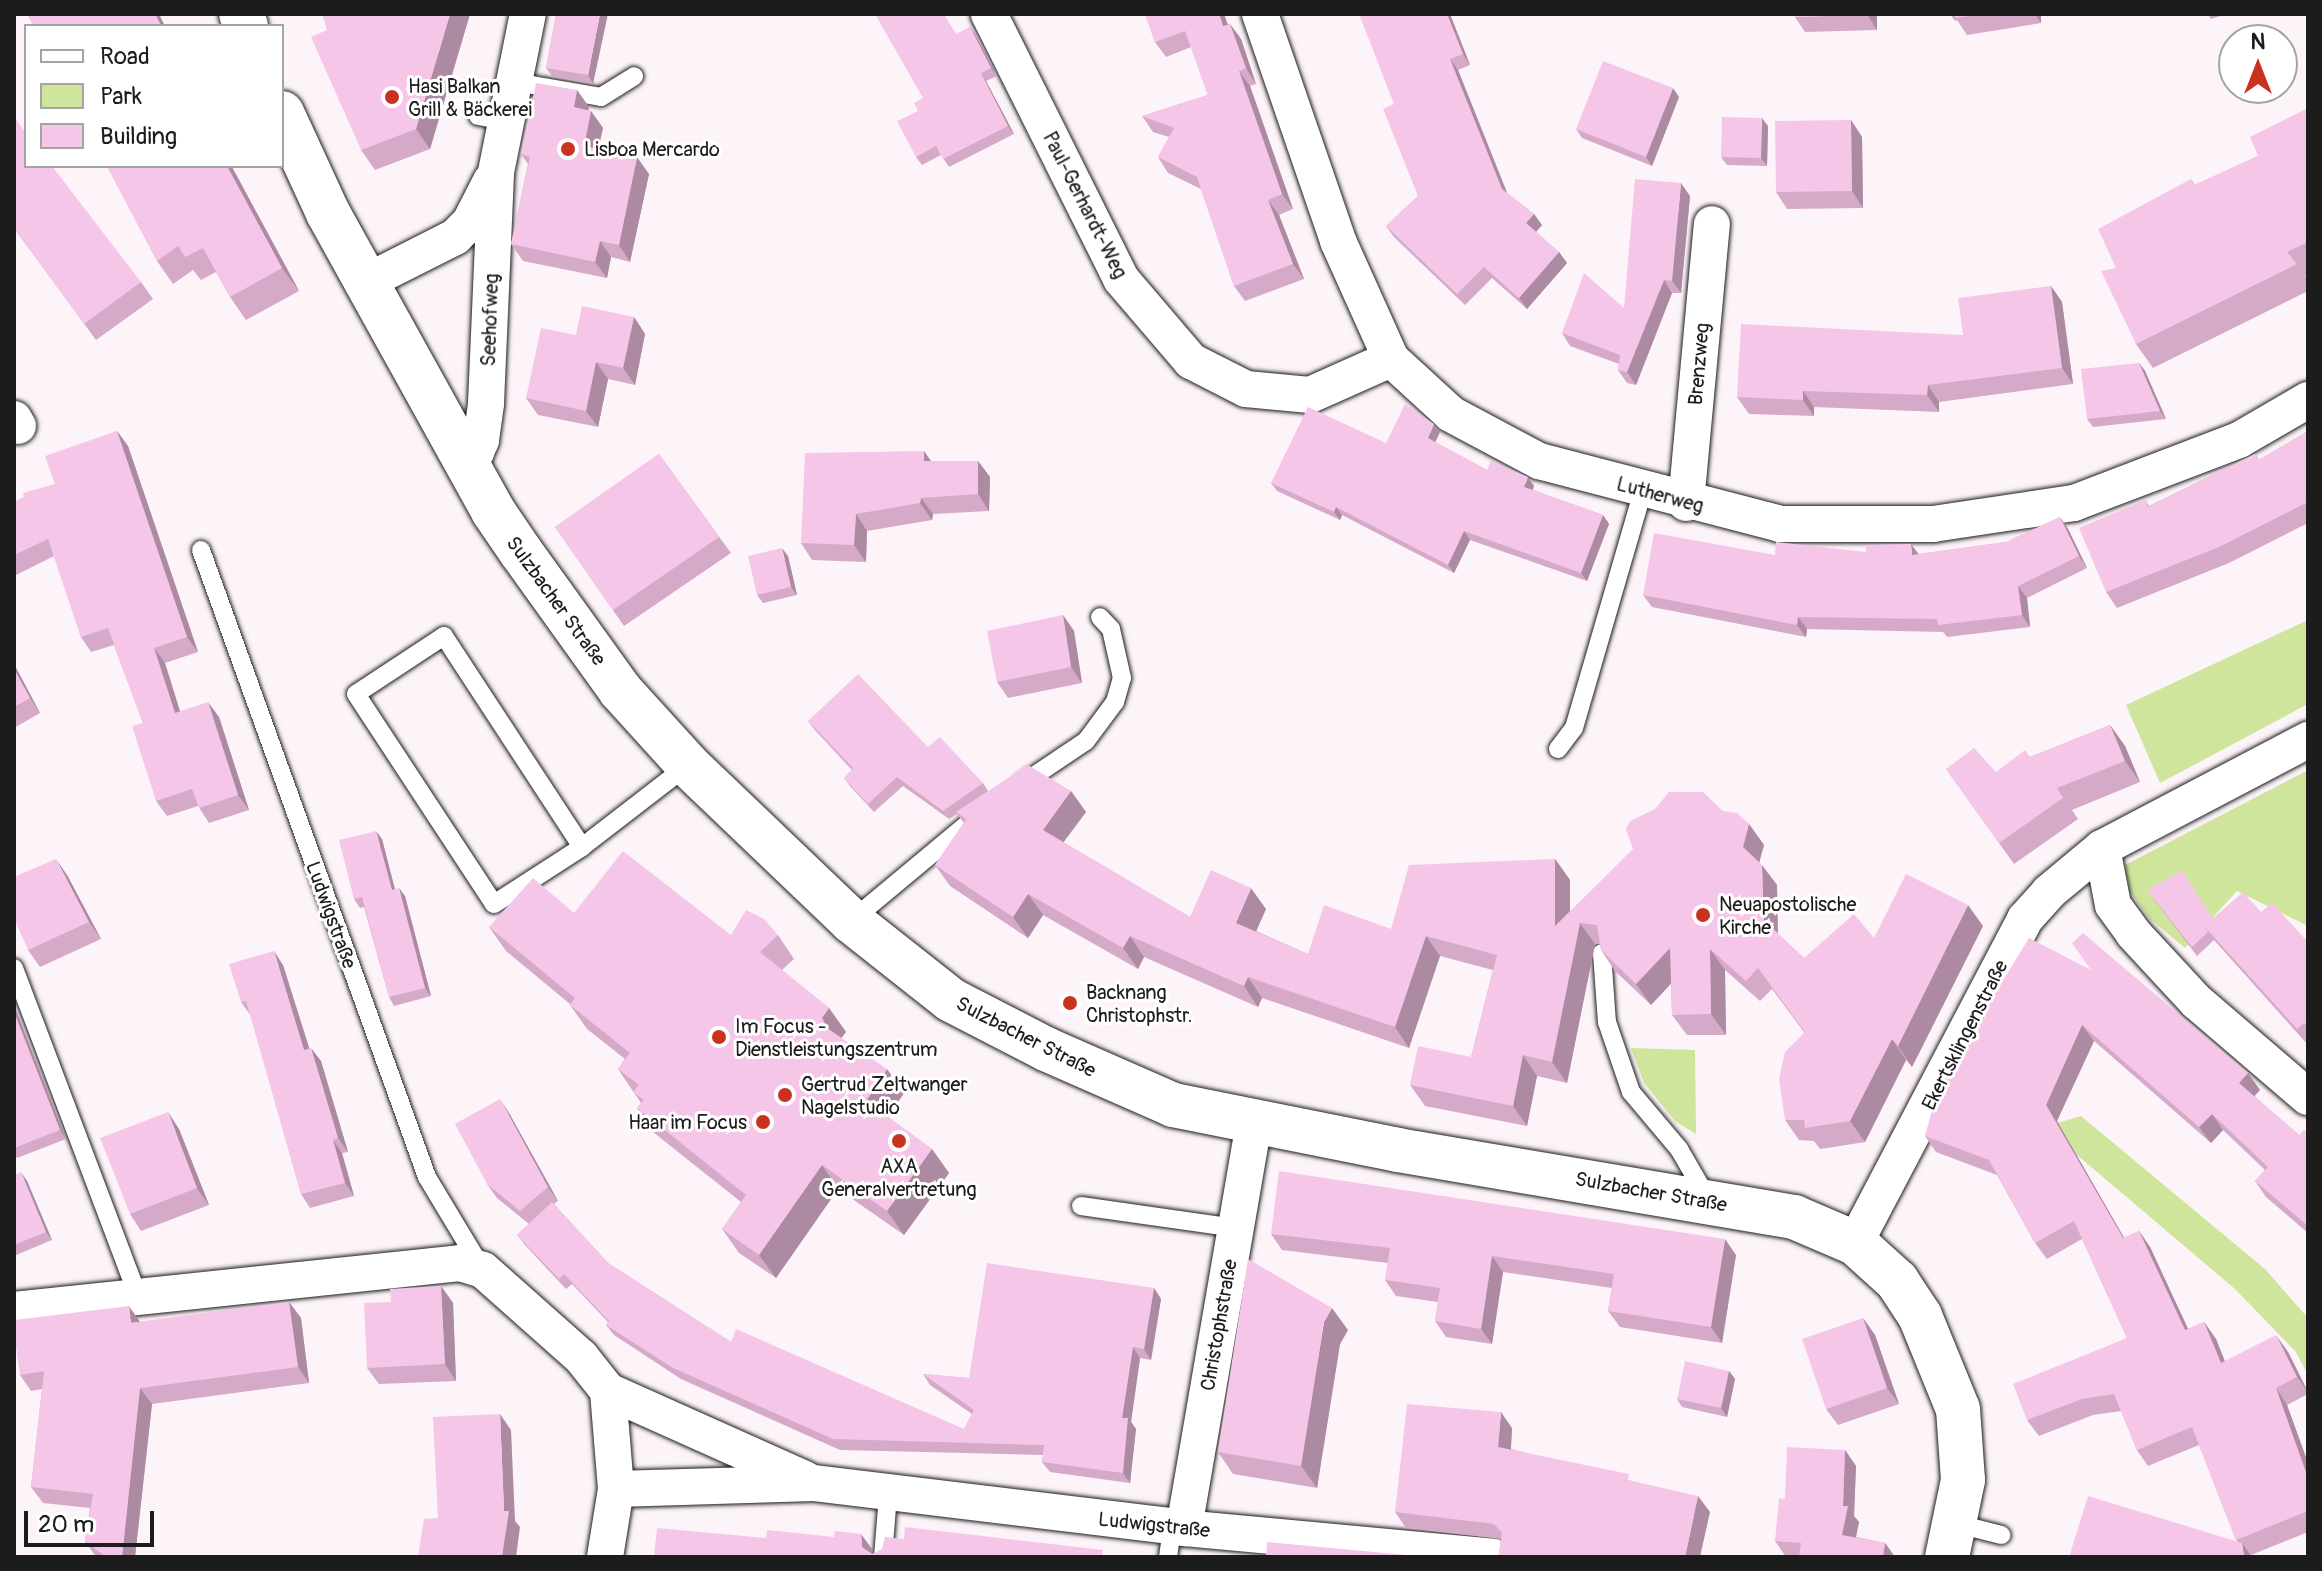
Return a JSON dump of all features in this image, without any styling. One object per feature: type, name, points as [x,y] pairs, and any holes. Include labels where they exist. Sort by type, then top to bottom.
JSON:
[{"type":"street","name":"Seehofweg","points":[[464,459],[476,452],[481,440],[486,403],[496,172],[493,119],[515,82],[528,14]]},
{"type":"street","name":"Paul-Gerhardt-Weg","points":[[989,14],[1121,279],[1152,322],[1191,361],[1246,389],[1310,395],[1391,359]]},
{"type":"street","name":"Lutherweg","points":[[1260,14],[1338,241],[1391,359],[1451,414],[1539,461],[1686,503],[1780,524],[1933,524],[2074,503],[2239,440],[2308,400]]},
{"type":"street","name":"Sulzbacher Straße","points":[[284,117],[366,282],[493,511],[620,690],[688,765],[851,921],[951,1000],[1149,1098],[1254,1122],[1794,1217],[1855,1243],[1897,1281],[1912,1304],[1958,1409],[1963,1480],[1951,1540]]},
{"type":"street","name":"Seehofweg","points":[[366,282],[455,237],[470,222],[496,172]]},
{"type":"street","name":"Brenzweg","points":[[1686,503],[1712,224]]},
{"type":"street","name":"Ekertsklingenstraße","points":[[1855,1243],[2025,919],[2102,848],[2308,740]]},
{"type":"street","points":[[2102,848],[2113,905],[2133,933],[2197,1002],[2308,1097]]},
{"type":"street","name":"Christophstraße","points":[[1175,1537],[1254,1122]]},
{"type":"street","points":[[14,1310],[460,1263],[483,1270]]},
{"type":"street","name":"Ludwigstraße","points":[[483,1270],[581,1357],[608,1391],[814,1483]]},
{"type":"street","points":[[605,1557],[616,1489],[608,1391]]},
{"type":"street","name":"Ludwigstraße","points":[[616,1489],[814,1483],[1175,1537],[1494,1557]]},
{"type":"lane","points":[[515,82],[601,97],[634,76]]},
{"type":"lane","points":[[1558,749],[1574,728],[1643,491]]},
{"type":"lane","name":"Ludwigstraße","points":[[201,550],[427,1177],[483,1270]]},
{"type":"lane","points":[[851,921],[959,826],[1086,741],[1115,702],[1122,678],[1111,629],[1100,617]]},
{"type":"lane","points":[[582,847],[444,636],[356,694],[494,904],[582,847],[688,765]]},
{"type":"lane","points":[[1602,953],[1607,1022],[1631,1092],[1679,1149],[1710,1202]]},
{"type":"lane","points":[[14,968],[138,1297]]},
{"type":"lane","points":[[1081,1207],[1236,1228]]},
{"type":"lane","points":[[883,1557],[888,1495]]},
{"type":"lane","points":[[1951,1540],[2001,1535]]},
{"type":"green space","points":[[2308,620],[2308,704],[2160,783],[2126,705]]},
{"type":"green space","points":[[2308,770],[2308,926],[2237,891],[2185,948],[2150,919],[2130,892],[2125,865]]},
{"type":"green space","points":[[1631,1048],[1695,1050],[1696,1134],[1675,1121],[1644,1083]]},
{"type":"green space","points":[[2081,1116],[2265,1269],[2308,1318],[2308,1375],[2296,1352],[2235,1289],[2044,1127]]},
{"type":"building","points":[[27,14],[155,14],[160,24],[32,24]]},
{"type":"building","points":[[322,14],[450,14],[416,129],[361,150],[311,37],[327,30]]},
{"type":"building","points":[[556,14],[600,14],[588,75],[546,68]]},
{"type":"building","points":[[875,14],[944,14],[956,34],[970,27],[991,68],[981,73],[1008,126],[943,159],[936,146],[916,157],[897,121],[918,111],[914,103],[923,98]]},
{"type":"building","points":[[1145,14],[1219,14],[1223,26],[1230,24],[1246,68],[1239,71],[1282,194],[1268,200],[1293,264],[1234,286],[1197,177],[1158,157],[1174,128],[1142,116],[1208,95],[1185,31],[1155,42]]},
{"type":"building","points":[[1359,14],[1447,14],[1463,54],[1450,59],[1502,189],[1534,214],[1526,223],[1559,252],[1519,298],[1484,267],[1457,294],[1386,226],[1418,196],[1383,109],[1394,104]]},
{"type":"building","points":[[1795,14],[1867,14],[1867,15],[1795,17]]},
{"type":"building","points":[[1955,14],[1984,14],[1955,18]]},
{"type":"building","points":[[1603,61],[1673,88],[1646,157],[1576,129]]},
{"type":"building","points":[[536,83],[577,90],[574,107],[591,111],[584,146],[637,157],[619,245],[600,241],[595,262],[511,244],[530,157],[521,154]]},
{"type":"building","points":[[2308,108],[2308,242],[2287,252],[2297,264],[2136,344],[2101,271],[2116,268],[2098,229],[2191,179],[2194,185],[2258,156],[2250,137]]},
{"type":"building","points":[[14,117],[24,130],[24,168],[54,168],[141,282],[84,324],[14,227]]},
{"type":"building","points":[[1722,117],[1762,118],[1761,158],[1721,157]]},
{"type":"building","points":[[1851,120],[1852,191],[1776,192],[1775,121]]},
{"type":"building","points":[[108,168],[228,168],[282,268],[230,297],[203,248],[185,257],[178,246],[157,261]]},
{"type":"building","points":[[1635,179],[1681,183],[1672,281],[1664,280],[1627,372],[1618,370],[1620,355],[1562,333],[1584,273],[1624,308]]},
{"type":"building","points":[[2051,286],[2062,368],[1928,385],[1927,395],[1803,391],[1803,400],[1737,397],[1741,324],[1963,335],[1958,298]]},
{"type":"building","points":[[582,306],[634,317],[623,368],[596,362],[586,411],[526,398],[541,328],[576,335]]},
{"type":"building","points":[[2139,363],[2160,411],[2087,419],[2081,369]]},
{"type":"building","points":[[1405,404],[1434,424],[1428,438],[1487,470],[1491,461],[1528,477],[1524,487],[1603,515],[1581,573],[1464,531],[1448,565],[1336,507],[1334,512],[1271,483],[1308,407],[1386,443]]},
{"type":"building","points":[[117,431],[187,637],[154,648],[175,713],[208,702],[238,795],[199,808],[192,789],[156,801],[132,726],[143,723],[108,628],[81,637],[48,539],[14,555],[14,502],[24,497],[23,493],[55,484],[45,456]]},
{"type":"building","points":[[2308,431],[2308,502],[2219,547],[2106,592],[2079,528],[2145,500],[2148,507],[2255,454],[2258,460]]},
{"type":"building","points":[[924,451],[924,461],[978,461],[978,494],[921,498],[920,503],[856,514],[854,545],[801,543],[805,453]]},
{"type":"building","points":[[659,454],[719,537],[613,610],[555,527]]},
{"type":"building","points":[[2060,517],[2079,556],[2018,586],[2022,615],[1938,625],[1937,619],[1798,617],[1797,625],[1643,595],[1654,533],[1775,555],[1776,542],[1866,552],[1866,545],[1911,544],[1912,555],[2006,542]]},
{"type":"building","points":[[782,548],[791,587],[757,595],[748,556]]},
{"type":"building","points":[[1063,615],[1071,667],[997,682],[987,631]]},
{"type":"building","points":[[14,669],[30,698],[14,707]]},
{"type":"building","points":[[858,674],[928,747],[940,737],[983,783],[943,811],[897,777],[868,804],[844,778],[853,768],[808,721]]},
{"type":"building","points":[[2110,725],[2125,761],[2057,788],[2063,798],[1999,843],[1946,769],[1974,748],[1996,772],[2025,750],[2030,757]]},
{"type":"building","points":[[1028,765],[1071,791],[1043,830],[1190,917],[1211,870],[1251,888],[1236,923],[1308,954],[1324,905],[1391,929],[1409,865],[1555,859],[1555,926],[1633,849],[1626,829],[1630,821],[1655,809],[1669,792],[1703,792],[1723,811],[1737,813],[1749,824],[1743,847],[1762,865],[1764,920],[1804,958],[1854,914],[1874,938],[1906,874],[1968,905],[1898,1046],[1892,1039],[1850,1121],[1805,1128],[1804,1120],[1785,1120],[1779,1079],[1785,1052],[1805,1032],[1758,968],[1746,981],[1710,949],[1711,1014],[1672,1015],[1670,948],[1636,984],[1601,950],[1597,925],[1580,923],[1552,1062],[1523,1055],[1513,1106],[1410,1085],[1418,1046],[1471,1057],[1497,955],[1426,936],[1395,1027],[1248,977],[1244,986],[1130,936],[1123,948],[1028,894],[1013,917],[935,865],[966,819],[956,812]]},
{"type":"building","points":[[376,831],[392,890],[399,888],[425,988],[389,997],[362,897],[354,899],[339,840]]},
{"type":"building","name":"Im Focus - Dienstleistungszentrum","points":[[623,851],[731,935],[746,910],[764,919],[778,935],[760,952],[829,1008],[822,1018],[827,1028],[887,1069],[866,1101],[932,1149],[887,1211],[822,1165],[759,1255],[722,1229],[746,1195],[637,1108],[644,1100],[633,1092],[639,1085],[618,1069],[630,1053],[570,1005],[575,998],[489,927],[533,878],[574,913]]},
{"type":"building","points":[[56,859],[89,922],[28,950],[14,918],[14,877]]},
{"type":"building","points":[[2182,870],[2213,919],[2204,926],[2208,932],[2192,947],[2147,890]]},
{"type":"building","points":[[2243,892],[2261,912],[2272,903],[2308,942],[2308,1026],[2304,1023],[2297,1029],[2204,926]]},
{"type":"building","points":[[2083,933],[2248,1073],[2239,1083],[2299,1135],[2304,1130],[2308,1133],[2308,1226],[2255,1181],[2268,1167],[2212,1114],[2199,1127],[2082,1025],[2046,1105],[2123,1238],[2139,1231],[2185,1330],[2204,1322],[2221,1363],[2276,1335],[2297,1377],[2276,1388],[2308,1478],[2308,1511],[2236,1540],[2192,1427],[2137,1450],[2114,1394],[2082,1399],[2027,1420],[2013,1384],[2127,1338],[2074,1221],[2035,1243],[1989,1160],[1925,1136],[1936,1096],[1960,1050],[2029,938],[2091,970],[2072,943]]},
{"type":"building","points":[[274,951],[304,1050],[311,1048],[338,1138],[333,1140],[345,1183],[301,1194],[246,1001],[241,1002],[229,964]]},
{"type":"building","points":[[14,1012],[60,1130],[14,1148]]},
{"type":"building","points":[[500,1099],[548,1187],[520,1211],[487,1184],[455,1124]]},
{"type":"building","points":[[168,1112],[197,1188],[130,1214],[100,1138]]},
{"type":"building","points":[[1279,1171],[1725,1239],[1711,1327],[1608,1311],[1614,1274],[1492,1256],[1481,1329],[1435,1321],[1440,1288],[1385,1280],[1390,1248],[1271,1234]]},
{"type":"building","points":[[21,1172],[46,1232],[14,1245],[14,1175]]},
{"type":"building","points":[[552,1202],[608,1263],[731,1342],[736,1329],[964,1429],[974,1410],[923,1374],[969,1378],[987,1263],[1154,1288],[1144,1349],[1133,1347],[1122,1418],[1128,1418],[1123,1473],[1042,1462],[1044,1445],[833,1439],[673,1368],[606,1325],[609,1321],[564,1274],[559,1279],[517,1235]]},
{"type":"building","points":[[1248,1259],[1332,1308],[1324,1322],[1301,1466],[1218,1452]]},
{"type":"building","points":[[441,1286],[445,1364],[367,1368],[364,1303],[391,1302],[390,1289]]},
{"type":"building","points":[[289,1302],[298,1367],[140,1388],[122,1557],[106,1557],[85,1541],[93,1494],[31,1487],[44,1371],[20,1375],[14,1320],[129,1306],[131,1323]]},
{"type":"building","points":[[1863,1318],[1887,1388],[1826,1409],[1802,1339]]},
{"type":"building","points":[[1685,1361],[1729,1371],[1721,1408],[1677,1399]]},
{"type":"building","points":[[1407,1404],[1501,1412],[1498,1447],[1629,1474],[1628,1480],[1698,1496],[1685,1557],[1492,1557],[1499,1554],[1502,1533],[1494,1524],[1395,1512]]},
{"type":"building","points":[[500,1414],[504,1511],[509,1511],[502,1557],[418,1557],[424,1519],[438,1518],[433,1417]]},
{"type":"building","points":[[1787,1447],[1845,1450],[1843,1506],[1848,1506],[1842,1535],[1885,1543],[1883,1557],[1799,1557],[1801,1543],[1775,1541],[1779,1498],[1785,1499]]},
{"type":"building","points":[[2088,1496],[2242,1543],[2244,1557],[2069,1557]]},
{"type":"building","points":[[905,1527],[1103,1550],[1102,1557],[654,1557],[657,1528],[766,1538],[767,1530],[834,1537],[835,1531],[861,1534],[862,1547],[872,1554],[882,1549],[885,1537],[904,1539]]},
{"type":"building","points":[[1267,1542],[1428,1557],[1266,1557]]},
{"type":"place","name":"Hasi Balkan Grill & Bäckerei","points":[[392,97]]},
{"type":"place","name":"Lisboa Mercardo","points":[[568,149]]},
{"type":"place","name":"Neuapostolische Kirche","points":[[1703,915]]},
{"type":"place","name":"Backnang Christophstr.","points":[[1070,1003]]},
{"type":"place","name":"Im Focus - Dienstleistungszentrum","points":[[719,1037]]},
{"type":"place","name":"Gertrud Zeltwanger Nagelstudio","points":[[785,1095]]},
{"type":"place","name":"Haar im Focus","points":[[763,1122]]},
{"type":"place","name":"AXA Generalvertretung","points":[[899,1141]]}]
